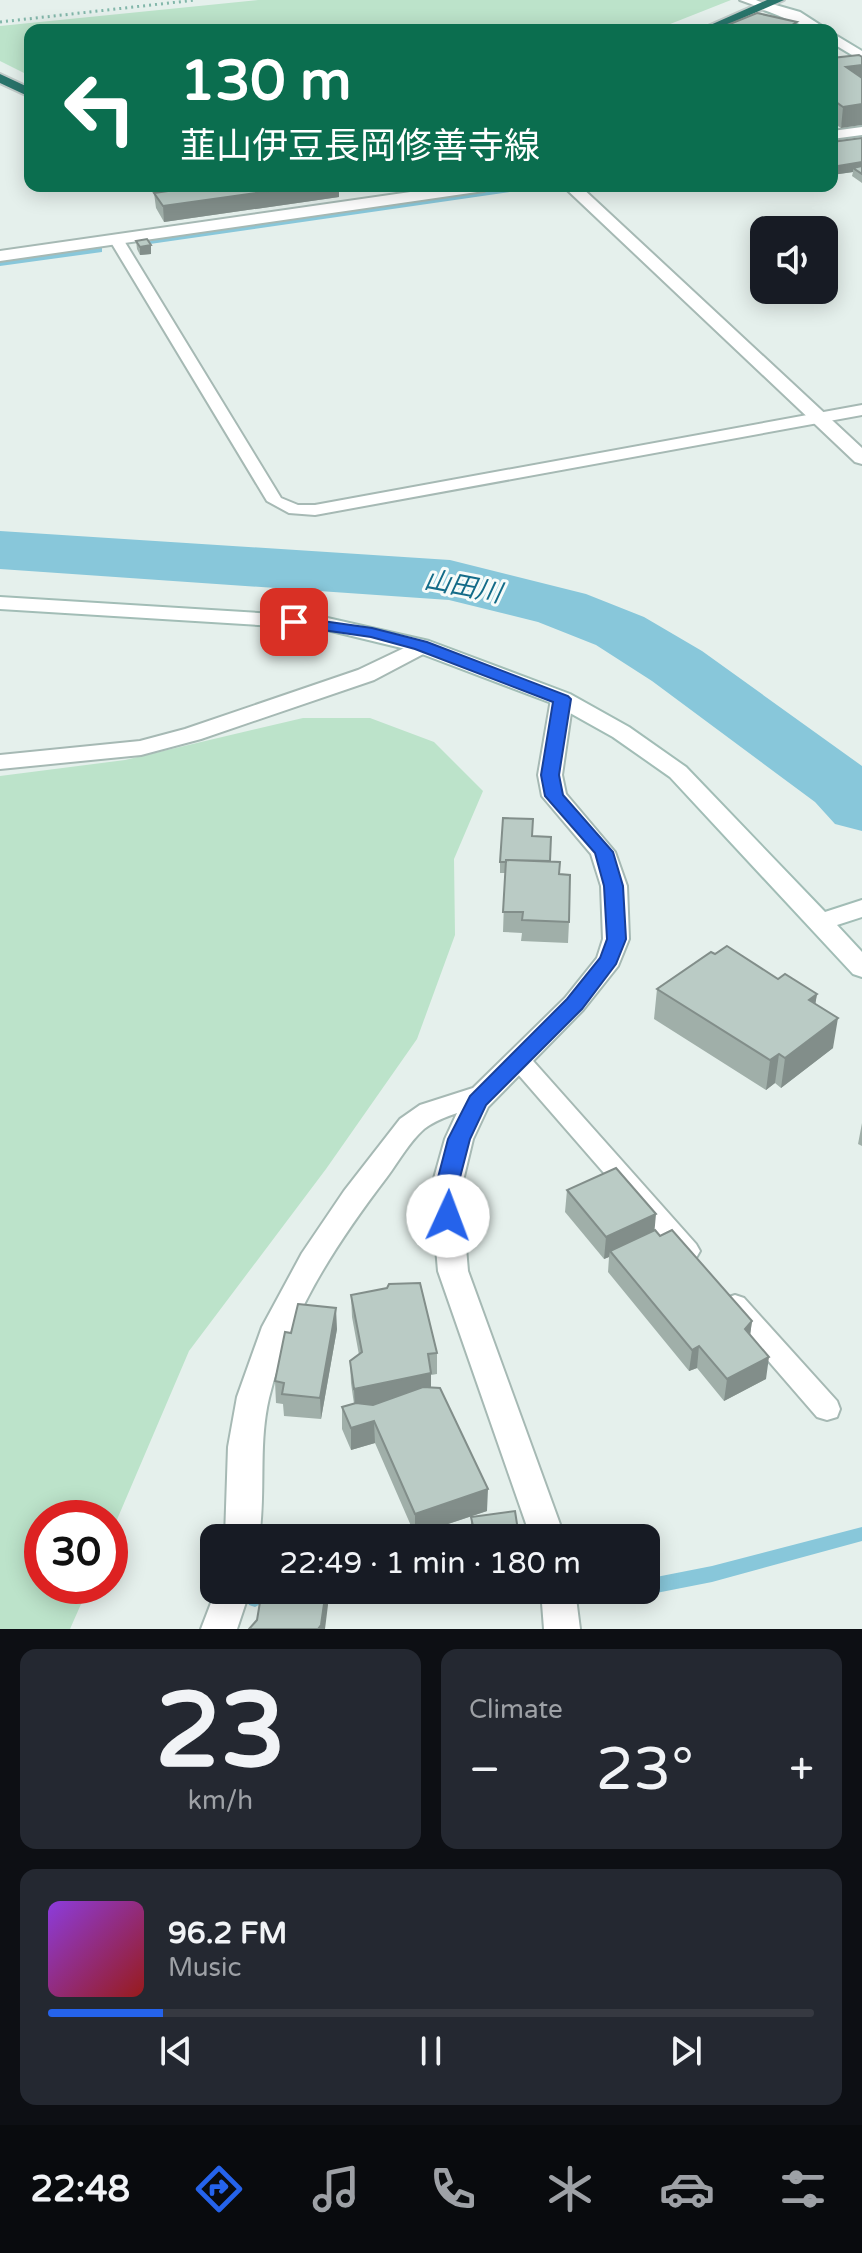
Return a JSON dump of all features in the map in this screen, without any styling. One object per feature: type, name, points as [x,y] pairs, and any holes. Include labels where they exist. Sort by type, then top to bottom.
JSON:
[{"type":"highway","points":[[720,24],[771,3]]},
{"type":"highway","points":[[0,78],[24,90]]},
{"type":"street","points":[[771,3],[811,24]]},
{"type":"street","points":[[838,41],[862,57]]},
{"type":"street","points":[[838,134],[862,131]]},
{"type":"street","points":[[0,256],[442,192]]},
{"type":"street","points":[[577,192],[862,458]]},
{"type":"street","points":[[0,603],[323,623],[421,646],[562,699],[621,732],[678,772],[862,968]]},
{"type":"street","points":[[0,762],[141,748],[193,734],[366,675],[421,646]]},
{"type":"street","points":[[543,1524],[453,1271],[446,1189],[459,1139],[477,1101],[574,1004],[609,960],[616,939],[614,886],[603,852],[554,796],[550,775],[562,699]]},
{"type":"street","points":[[820,922],[855,910]]},
{"type":"street","points":[[245,1524],[246,1436],[259,1379],[291,1297],[349,1205],[415,1122],[431,1113],[484,1095]]},
{"type":"street","points":[[219,1629],[230,1604]]},
{"type":"lane","points":[[745,0],[771,3]]},
{"type":"lane","points":[[116,239],[275,501],[295,510],[315,510],[862,410]]},
{"type":"lane","points":[[518,1059],[703,1269]]},
{"type":"lane","points":[[724,1293],[827,1409]]},
{"type":"path","points":[[0,22],[196,0]]},
{"type":"green space","points":[[258,0],[731,0],[670,24],[24,24],[24,73],[0,61],[0,26]]},
{"type":"green space","points":[[303,718],[370,718],[434,742],[483,791],[454,859],[455,935],[417,1039],[326,1169],[189,1351],[125,1500],[24,1500],[24,1604],[81,1604],[70,1629],[0,1629],[0,776],[125,760]]},
{"type":"building","points":[[757,13],[797,22],[794,24],[730,24]]},
{"type":"building","points":[[838,57],[862,57],[862,65],[846,67],[862,78],[862,104],[843,107],[838,103]]},
{"type":"building","points":[[862,138],[862,162],[838,166],[838,141]]},
{"type":"building","points":[[161,192],[263,192],[163,206],[154,193]]},
{"type":"building","points":[[147,239],[151,245],[140,247],[136,241]]},
{"type":"building","points":[[503,818],[533,819],[532,836],[551,837],[550,861],[500,862]]},
{"type":"building","points":[[506,860],[560,862],[559,874],[570,875],[569,922],[522,920],[523,912],[503,912]]},
{"type":"building","points":[[727,946],[778,979],[785,974],[817,994],[809,1000],[838,1018],[785,1058],[779,1054],[770,1060],[657,989],[711,952],[715,954]]},
{"type":"building","points":[[616,1168],[656,1214],[606,1237],[567,1190]]},
{"type":"building","points":[[655,1230],[660,1236],[672,1230],[752,1321],[745,1329],[769,1357],[727,1379],[699,1346],[692,1350],[610,1251]]},
{"type":"building","points":[[420,1283],[437,1353],[428,1354],[431,1373],[354,1389],[350,1361],[362,1352],[351,1295],[387,1288],[389,1284]]},
{"type":"building","points":[[298,1304],[336,1308],[320,1398],[282,1394],[284,1383],[275,1381],[285,1332],[291,1333]]},
{"type":"building","points":[[423,1387],[440,1388],[488,1489],[415,1514],[374,1421],[351,1428],[342,1407],[356,1403],[373,1405]]},
{"type":"building","points":[[515,1511],[517,1524],[473,1524],[471,1517]]},
{"type":"building","points":[[260,1604],[324,1604],[318,1629],[249,1629],[257,1620]]},
{"type":"waterway","points":[[143,243],[496,192]]},
{"type":"waterway","points":[[0,264],[99,250]]},
{"type":"waterway","name":"山田川","points":[[0,550],[450,580],[562,608],[620,631],[677,666],[841,786],[862,808]]},
{"type":"waterway","points":[[660,1584],[712,1574],[862,1534]]},
{"type":"route","points":[[294,622],[323,623],[372,632],[421,646],[562,699],[550,775],[554,796],[603,852],[614,886],[616,939],[609,960],[574,1004],[477,1101],[459,1139],[446,1189],[448,1216]]}]
